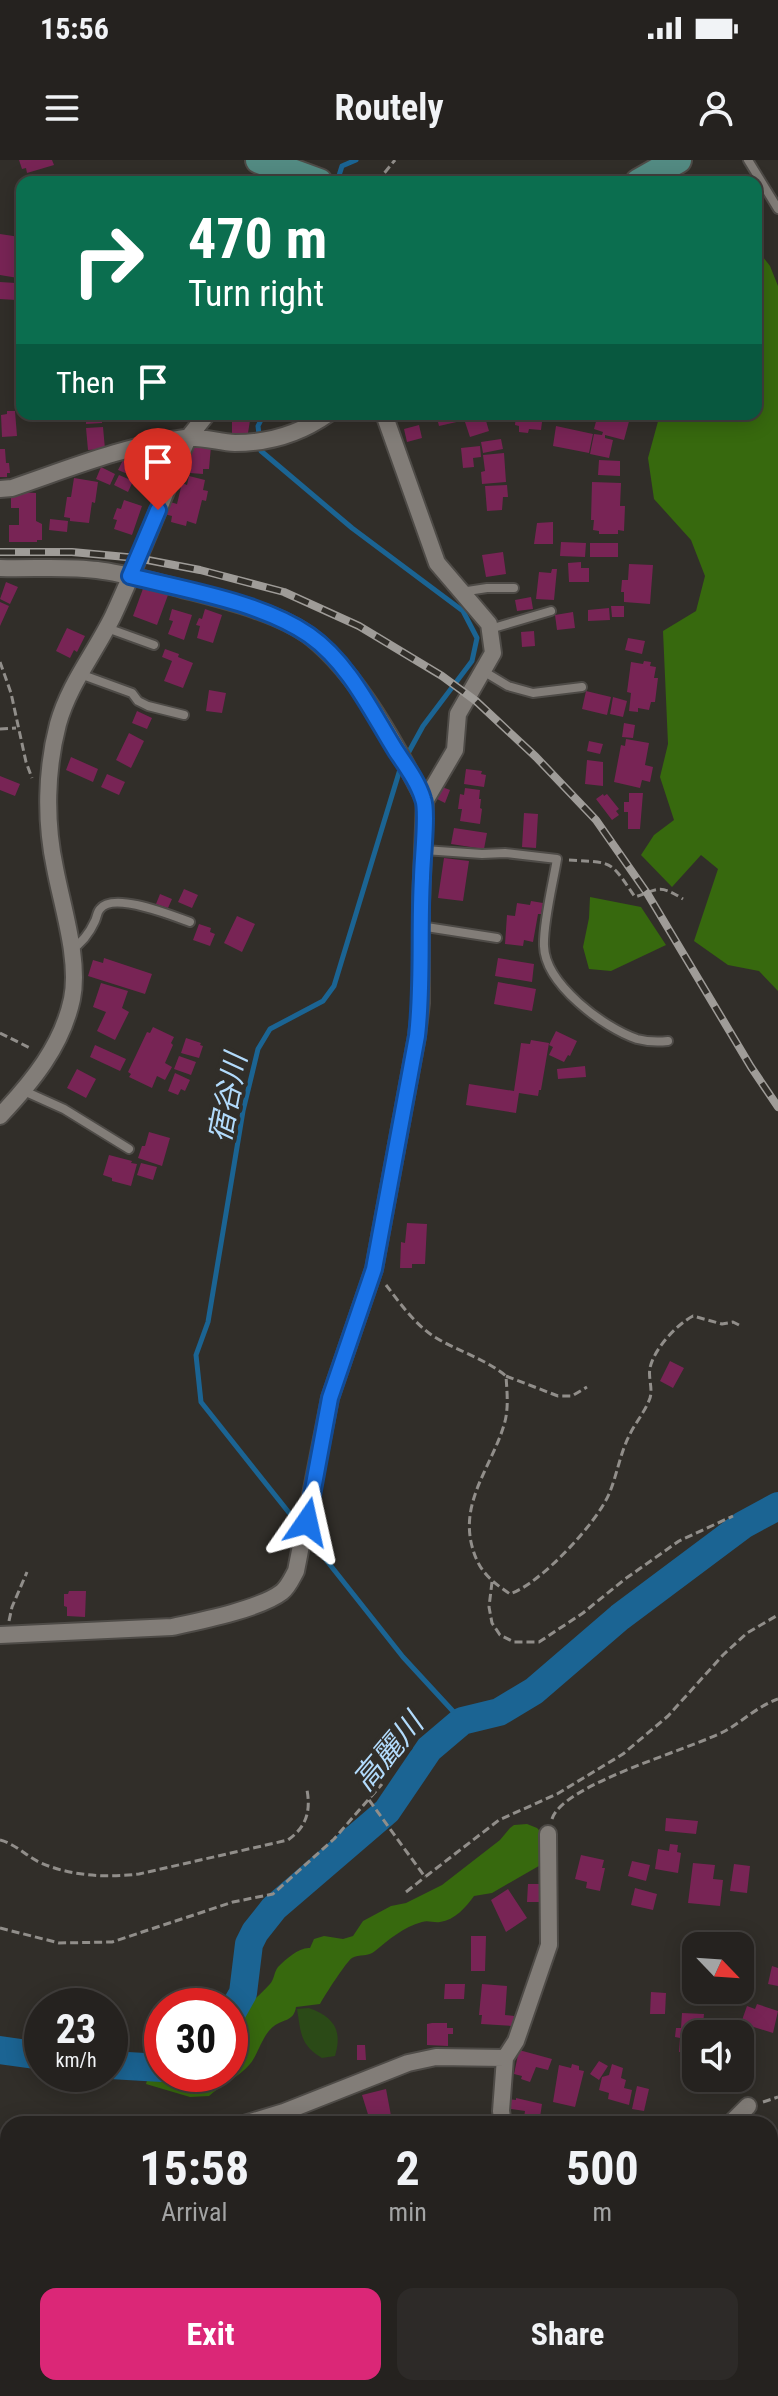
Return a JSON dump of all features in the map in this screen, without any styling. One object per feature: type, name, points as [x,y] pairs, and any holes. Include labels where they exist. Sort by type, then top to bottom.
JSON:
[{"type":"main road","points":[[259,160],[302,174]]},
{"type":"street","points":[[0,1116],[24,1091],[48,1057],[60,1037],[73,997],[71,950],[47,815],[58,726],[68,696],[107,628],[188,438],[202,420]]},
{"type":"street","points":[[0,489],[12,488],[139,447],[188,438],[236,443],[282,437],[320,420]]},
{"type":"street","points":[[3,1635],[172,1627],[268,1600],[282,1592],[296,1571],[330,1398],[374,1269],[417,1036],[421,1003],[420,926],[425,801],[455,750],[458,714],[493,653],[489,624],[437,563],[386,420]]},
{"type":"street","points":[[0,568],[96,570],[130,576],[231,601],[309,635],[351,679],[425,801]]},
{"type":"street","points":[[502,2116],[505,2058],[516,2041],[549,1945],[548,1834]]},
{"type":"street","points":[[271,2116],[408,2063],[436,2057],[505,2058]]},
{"type":"street","points":[[738,2116],[748,2106]]},
{"type":"lane","points":[[762,183],[778,209]]},
{"type":"lane","points":[[460,592],[514,588]]},
{"type":"lane","points":[[490,629],[551,611]]},
{"type":"lane","points":[[107,628],[154,645]]},
{"type":"lane","points":[[482,671],[508,686],[533,693],[582,687]]},
{"type":"lane","points":[[80,674],[132,693],[138,701],[148,706],[184,715]]},
{"type":"lane","points":[[423,850],[505,853],[557,859],[544,947],[549,968],[565,990],[616,1029],[637,1039],[655,1043],[668,1041]]},
{"type":"lane","points":[[71,950],[86,936],[100,908],[108,903],[129,904],[190,922]]},
{"type":"lane","points":[[420,926],[497,938]]},
{"type":"lane","points":[[24,1091],[64,1109],[129,1149]]},
{"type":"path","points":[[382,176],[395,160]]},
{"type":"path","points":[[0,662],[34,784]]},
{"type":"path","points":[[0,729],[18,728]]},
{"type":"path","points":[[557,859],[607,862],[635,897],[655,888],[672,892],[683,899]]},
{"type":"path","points":[[0,1033],[48,1057]]},
{"type":"path","points":[[374,1269],[420,1325],[434,1336],[491,1364],[506,1376],[558,1396],[572,1396],[587,1387]]},
{"type":"path","points":[[506,1376],[508,1400],[504,1424],[470,1503],[468,1530],[474,1559],[492,1582],[510,1594],[549,1567],[583,1535],[596,1517],[609,1493],[628,1436],[648,1403],[652,1391],[649,1369],[658,1350],[684,1321],[693,1316],[739,1325]]},
{"type":"path","points":[[492,1582],[489,1607],[492,1623],[500,1635],[514,1642],[539,1642],[679,1541],[733,1516]]},
{"type":"path","points":[[3,1635],[27,1572]]},
{"type":"path","points":[[406,1892],[499,1820],[557,1794],[623,1754],[668,1716],[747,1633],[778,1615]]},
{"type":"path","points":[[548,1834],[552,1815],[562,1805],[604,1779],[726,1730],[778,1699]]},
{"type":"path","points":[[0,1928],[59,1943],[112,1942],[233,1902],[273,1894],[334,1839],[382,1784]]},
{"type":"path","points":[[0,1840],[55,1868],[87,1875],[116,1877],[139,1874],[288,1840],[300,1831],[304,1822],[309,1803],[307,1790]]},
{"type":"path","points":[[557,1794],[562,1805]]},
{"type":"path","points":[[369,1800],[425,1877]]},
{"type":"green space","points":[[762,256],[778,286],[778,991],[759,971],[728,965],[694,941],[718,869],[701,855],[672,887],[641,855],[654,835],[674,820],[660,777],[668,744],[663,631],[696,611],[705,576],[691,540],[654,499],[648,458],[658,420],[762,420]]},
{"type":"green space","points":[[590,897],[641,907],[666,945],[611,971],[589,969],[583,947]]},
{"type":"green space","points":[[527,1824],[543,1834],[544,1863],[492,1893],[474,1896],[451,1919],[415,1924],[373,1953],[352,1958],[320,2004],[296,2007],[291,2017],[270,2030],[248,2066],[248,2004],[267,1988],[278,1967],[289,1957],[301,1949],[310,1948],[314,1939],[353,1936],[363,1921],[442,1885],[500,1840],[514,1825]]},
{"type":"green space","points":[[309,2008],[334,2025],[338,2038],[335,2056],[322,2058],[305,2043],[297,2009]]},
{"type":"green space","points":[[173,2092],[214,2092],[209,2096],[190,2097]]},
{"type":"building","points":[[19,160],[52,160],[54,165],[27,173]]},
{"type":"building","points":[[0,234],[16,236],[16,278],[0,275]]},
{"type":"building","points":[[0,282],[16,283],[16,300],[0,299]]},
{"type":"building","points":[[7,411],[15,411],[17,436],[2,437],[1,415],[7,414]]},
{"type":"building","points":[[86,420],[102,420],[102,423],[86,424]]},
{"type":"building","points":[[232,420],[250,420],[248,433],[232,433]]},
{"type":"building","points":[[438,420],[461,421],[439,426]]},
{"type":"building","points":[[464,420],[486,420],[489,431],[470,437]]},
{"type":"building","points":[[515,420],[542,420],[541,430],[529,429],[528,433],[519,432],[519,426],[515,425]]},
{"type":"building","points":[[596,420],[629,420],[624,440],[605,435],[605,438],[613,440],[609,458],[590,454],[594,434],[602,435],[603,432],[594,429]]},
{"type":"building","points":[[419,425],[422,438],[407,442],[404,429]]},
{"type":"building","points":[[556,426],[593,434],[589,453],[553,446]]},
{"type":"building","points":[[103,427],[105,449],[88,450],[86,428]]},
{"type":"building","points":[[501,439],[503,449],[483,453],[481,442]]},
{"type":"building","points":[[192,444],[211,446],[209,469],[203,469],[203,474],[190,473]]},
{"type":"building","points":[[480,446],[481,457],[473,458],[474,467],[463,468],[461,448]]},
{"type":"building","points":[[0,449],[5,449],[6,463],[9,463],[10,473],[7,477],[0,477]]},
{"type":"building","points":[[504,453],[506,482],[482,484],[481,472],[485,471],[483,455]]},
{"type":"building","points":[[125,456],[141,463],[135,477],[118,470]]},
{"type":"building","points":[[599,460],[620,461],[620,476],[598,475]]},
{"type":"building","points":[[101,467],[115,474],[110,485],[96,479]]},
{"type":"building","points":[[119,475],[133,481],[128,492],[114,485]]},
{"type":"building","points":[[189,476],[205,480],[203,490],[208,491],[206,501],[202,500],[196,524],[187,521],[186,526],[171,522],[172,516],[164,514],[167,501],[177,504],[182,483],[187,485]]},
{"type":"building","points":[[74,478],[98,482],[89,523],[70,521],[70,518],[64,517]]},
{"type":"building","points":[[592,482],[621,483],[620,506],[625,506],[624,531],[599,534],[599,531],[593,530]]},
{"type":"building","points":[[507,485],[508,497],[503,497],[502,510],[487,511],[485,486]]},
{"type":"building","points":[[19,492],[36,493],[36,521],[42,524],[42,540],[9,542],[9,525],[19,525],[19,508],[11,508],[11,495],[20,495]]},
{"type":"building","points":[[124,500],[142,506],[132,535],[114,529],[117,520],[113,519]]},
{"type":"building","points":[[50,519],[68,521],[67,532],[49,530]]},
{"type":"building","points":[[553,522],[553,544],[534,544],[537,523]]},
{"type":"building","points":[[561,542],[586,543],[585,557],[560,556]]},
{"type":"building","points":[[590,543],[618,543],[618,557],[590,557]]},
{"type":"building","points":[[503,552],[506,574],[486,577],[482,555]]},
{"type":"building","points":[[581,562],[581,568],[589,568],[589,582],[569,582],[568,563]]},
{"type":"building","points":[[629,564],[653,565],[650,604],[624,602],[622,580],[628,580]]},
{"type":"building","points":[[552,569],[557,569],[554,600],[536,599],[539,572],[551,573]]},
{"type":"building","points":[[6,582],[18,587],[10,604],[0,599]]},
{"type":"building","points":[[144,586],[168,595],[157,625],[133,616]]},
{"type":"building","points":[[531,597],[533,609],[517,611],[515,600]]},
{"type":"building","points":[[0,602],[9,606],[0,626]]},
{"type":"building","points":[[611,606],[624,606],[624,617],[612,617]]},
{"type":"building","points":[[609,608],[610,620],[588,621],[588,610]]},
{"type":"building","points":[[172,609],[192,615],[184,640],[168,634],[173,621],[169,620]]},
{"type":"building","points":[[205,609],[222,615],[213,643],[197,638],[200,626],[196,625]]},
{"type":"building","points":[[573,612],[575,628],[557,630],[555,615]]},
{"type":"building","points":[[67,628],[85,636],[77,652],[74,650],[70,658],[56,651]]},
{"type":"building","points":[[534,631],[535,646],[522,647],[521,632]]},
{"type":"building","points":[[628,638],[645,641],[642,654],[625,650]]},
{"type":"building","points":[[165,649],[193,663],[183,688],[164,681],[172,661],[162,657]]},
{"type":"building","points":[[644,661],[656,667],[655,702],[651,702],[649,710],[638,708],[638,712],[629,711],[631,693],[627,692],[631,662],[643,664]]},
{"type":"building","points":[[209,690],[226,693],[222,713],[206,711]]},
{"type":"building","points":[[586,691],[611,697],[607,715],[582,709]]},
{"type":"building","points":[[613,697],[627,701],[623,717],[610,714]]},
{"type":"building","points":[[137,711],[152,718],[147,729],[132,723]]},
{"type":"building","points":[[624,723],[635,725],[633,738],[622,737]]},
{"type":"building","points":[[129,733],[144,741],[131,768],[116,760]]},
{"type":"building","points":[[626,739],[649,743],[645,765],[653,767],[650,782],[642,780],[640,788],[614,782],[621,745],[625,746]]},
{"type":"building","points":[[589,741],[603,744],[600,754],[587,751]]},
{"type":"building","points":[[71,757],[98,769],[93,782],[66,770]]},
{"type":"building","points":[[587,760],[603,762],[603,786],[585,784]]},
{"type":"building","points":[[466,769],[482,771],[481,774],[486,775],[484,787],[464,784]]},
{"type":"building","points":[[107,774],[125,782],[119,795],[101,787]]},
{"type":"building","points":[[0,776],[20,784],[15,796],[0,790]]},
{"type":"building","points":[[442,787],[450,790],[445,803],[437,799]]},
{"type":"building","points":[[465,788],[480,790],[480,824],[460,821],[460,794],[464,795]]},
{"type":"building","points":[[629,793],[643,793],[640,829],[628,829],[628,812],[624,812],[624,802],[629,802]]},
{"type":"building","points":[[607,794],[619,809],[616,811],[619,815],[612,820],[596,799]]},
{"type":"building","points":[[524,813],[538,814],[536,848],[522,847]]},
{"type":"building","points":[[454,828],[487,833],[484,849],[451,844]]},
{"type":"building","points":[[444,858],[469,861],[463,901],[438,898]]},
{"type":"building","points":[[184,889],[198,895],[192,908],[178,902]]},
{"type":"building","points":[[160,894],[172,899],[168,908],[156,904]]},
{"type":"building","points":[[531,901],[543,903],[533,942],[524,940],[523,946],[505,944],[507,915],[515,916],[517,903],[530,905]]},
{"type":"building","points":[[237,916],[255,924],[242,952],[224,943]]},
{"type":"building","points":[[199,924],[211,928],[210,932],[215,934],[210,946],[193,940]]},
{"type":"building","points":[[104,958],[152,974],[145,994],[88,976],[93,960],[103,963]]},
{"type":"building","points":[[498,958],[534,964],[532,982],[495,976]]},
{"type":"building","points":[[498,982],[536,989],[532,1011],[494,1004]]},
{"type":"building","points":[[101,983],[128,991],[122,1008],[129,1012],[115,1040],[97,1031],[106,1012],[93,1007]]},
{"type":"building","points":[[153,1027],[174,1037],[165,1063],[172,1067],[165,1080],[157,1076],[152,1088],[129,1077],[131,1074],[128,1072],[147,1032],[150,1033]]},
{"type":"building","points":[[556,1031],[577,1041],[564,1062],[549,1055],[553,1047],[549,1045]]},
{"type":"building","points":[[186,1038],[203,1046],[199,1058],[181,1053]]},
{"type":"building","points":[[531,1040],[549,1043],[538,1096],[519,1093],[516,1113],[466,1105],[469,1084],[514,1091],[521,1043],[530,1044]]},
{"type":"building","points":[[95,1045],[126,1059],[120,1071],[90,1057]]},
{"type":"building","points":[[179,1056],[196,1062],[191,1075],[174,1069]]},
{"type":"building","points":[[585,1066],[586,1077],[558,1079],[557,1069]]},
{"type":"building","points":[[77,1069],[96,1079],[86,1098],[67,1088]]},
{"type":"building","points":[[175,1073],[190,1080],[185,1091],[181,1089],[178,1095],[168,1091]]},
{"type":"building","points":[[149,1132],[170,1138],[162,1166],[138,1158]]},
{"type":"building","points":[[109,1155],[137,1164],[131,1186],[103,1175]]},
{"type":"building","points":[[141,1163],[157,1167],[153,1180],[137,1175]]},
{"type":"building","points":[[407,1223],[427,1224],[425,1264],[400,1268],[401,1242],[405,1243]]},
{"type":"building","points":[[670,1361],[684,1368],[673,1388],[660,1381]]},
{"type":"building","points":[[86,1591],[85,1617],[67,1616],[64,1594]]},
{"type":"building","points":[[666,1818],[698,1821],[696,1834],[665,1831]]},
{"type":"building","points":[[670,1844],[678,1845],[677,1852],[681,1853],[678,1873],[655,1869],[658,1849],[669,1851]]},
{"type":"building","points":[[581,1855],[604,1860],[600,1891],[586,1888],[587,1882],[575,1879]]},
{"type":"building","points":[[632,1861],[650,1865],[646,1881],[628,1876]]},
{"type":"building","points":[[693,1863],[715,1865],[713,1879],[723,1880],[720,1906],[688,1903]]},
{"type":"building","points":[[734,1864],[750,1866],[747,1893],[730,1891]]},
{"type":"building","points":[[528,1884],[543,1884],[542,1902],[527,1902]]},
{"type":"building","points":[[635,1888],[657,1894],[653,1910],[631,1905]]},
{"type":"building","points":[[508,1889],[527,1918],[506,1932],[491,1900]]},
{"type":"building","points":[[471,1936],[486,1936],[485,1971],[471,1971]]},
{"type":"building","points":[[772,1966],[778,1968],[778,1986],[768,1984]]},
{"type":"building","points":[[445,1984],[465,1984],[464,1999],[444,1999]]},
{"type":"building","points":[[482,1984],[507,1986],[505,2015],[514,2016],[513,2026],[481,2024]]},
{"type":"building","points":[[651,1992],[666,1993],[665,2014],[650,2014]]},
{"type":"building","points":[[757,2004],[778,2011],[773,2033],[754,2027],[754,2020],[742,2020],[747,2006],[755,2009]]},
{"type":"building","points":[[682,2013],[704,2014],[703,2020],[682,2020],[682,2052],[679,2052],[680,2038],[675,2037],[676,2028],[681,2028]]},
{"type":"building","points":[[447,2023],[447,2028],[453,2028],[453,2034],[448,2034],[448,2046],[427,2045],[427,2024]]},
{"type":"building","points":[[357,2045],[365,2045],[366,2060],[357,2060]]},
{"type":"building","points":[[519,2050],[552,2059],[548,2070],[536,2067],[530,2082],[521,2079],[522,2076],[514,2074]]},
{"type":"building","points":[[599,2061],[608,2066],[599,2080],[590,2074]]},
{"type":"building","points":[[572,2064],[584,2071],[575,2107],[553,2102],[559,2065],[571,2068]]},
{"type":"building","points":[[612,2064],[623,2068],[621,2078],[626,2080],[624,2088],[632,2090],[629,2105],[608,2099],[609,2093],[599,2090],[602,2077],[609,2075]]},
{"type":"building","points":[[637,2086],[649,2089],[644,2111],[632,2109]]},
{"type":"building","points":[[386,2089],[391,2116],[369,2116],[362,2095]]},
{"type":"building","points":[[507,2099],[542,2104],[540,2116],[524,2116],[525,2111],[505,2108]]},
{"type":"waterway","name":"宿谷川","points":[[339,176],[342,166],[356,160]]},
{"type":"waterway","name":"宿谷川","points":[[261,420],[258,426],[261,451],[352,528],[463,611],[477,638],[472,661],[423,726],[406,757]]},
{"type":"waterway","name":"宿谷川","points":[[302,1529],[201,1402],[196,1355],[208,1322],[243,1111],[258,1049],[270,1029],[323,1001],[334,986],[401,766]]},
{"type":"waterway","name":"宿谷川","points":[[244,1988],[249,1944],[255,1932],[274,1908],[387,1811],[429,1749],[462,1721],[499,1712],[534,1691],[620,1617],[743,1525],[778,1506]]},
{"type":"waterway","name":"宿谷川","points":[[308,1537],[403,1657],[462,1721]]},
{"type":"waterway","name":"高麗川","points":[[0,2050],[24,2053]]},
{"type":"waterway","name":"高麗川","points":[[128,2066],[144,2067]]},
{"type":"railway","points":[[0,552],[72,552],[137,558],[200,570],[284,592],[359,626],[442,676],[476,701],[536,757],[596,820],[647,893],[778,1107]]},
{"type":"route","points":[[158,510],[130,576],[231,601],[309,635],[351,679],[425,801],[421,1003],[417,1036],[374,1269],[330,1398],[307,1522]]}]
